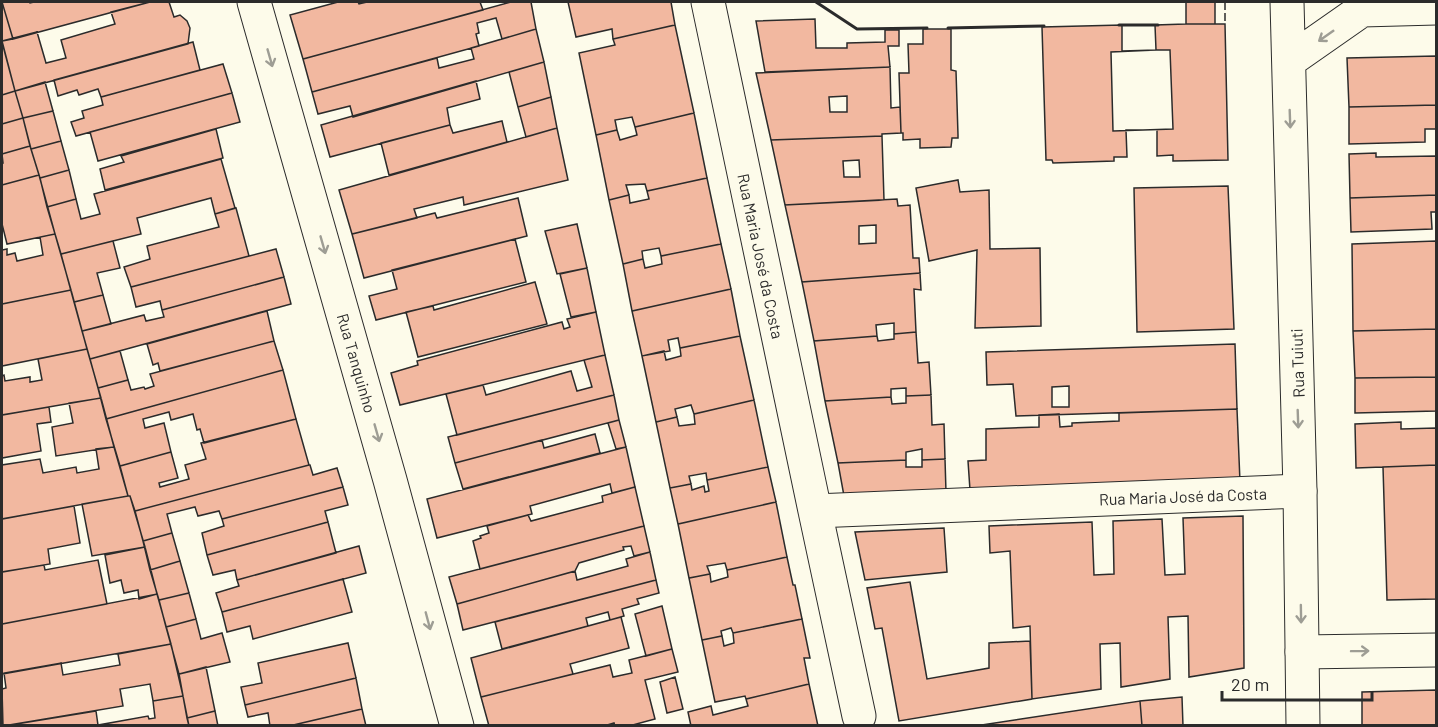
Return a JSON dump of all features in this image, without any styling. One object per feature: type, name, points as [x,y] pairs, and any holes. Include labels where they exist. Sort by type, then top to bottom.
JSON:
[{"type":"street","name":"Rua Tanquinho","points":[[254,2],[390,480],[457,726]]},
{"type":"street","name":"Rua Maria José da Costa","points":[[708,2],[814,512],[859,716]]},
{"type":"street","name":"Rua Tuiuti","points":[[1287,2],[1300,491],[1303,726]]},
{"type":"street","points":[[1289,61],[1357,6],[1437,8]]},
{"type":"street","name":"Rua Maria José da Costa","points":[[814,512],[1300,491]]},
{"type":"street","points":[[1302,652],[1437,650]]},
{"type":"building","points":[[2,2],[13,39],[2,41]]},
{"type":"building","points":[[2,2],[30,3],[150,2],[13,39]]},
{"type":"building","points":[[150,2],[169,2],[174,17],[180,15],[187,21],[190,28],[188,44],[15,91],[2,41],[37,32],[46,63],[66,58],[61,40],[115,24],[111,12]]},
{"type":"building","points":[[338,2],[358,2],[359,4],[367,2],[480,2],[483,10],[303,59],[290,15]]},
{"type":"building","points":[[511,2],[531,2],[536,29],[502,39],[496,18],[477,23],[479,33],[476,34],[479,46],[312,92],[303,59]]},
{"type":"building","points":[[568,2],[671,2],[675,25],[613,39],[612,29],[576,37]]},
{"type":"building","points":[[1186,2],[1215,2],[1215,24],[1186,24]]},
{"type":"building","points":[[815,19],[816,48],[847,48],[847,43],[885,42],[885,30],[899,30],[899,46],[888,46],[890,67],[765,72],[756,21]]},
{"type":"building","points":[[1225,24],[1228,160],[1173,161],[1173,155],[1157,156],[1157,130],[1126,130],[1127,157],[1114,157],[1114,161],[1053,163],[1052,160],[1046,160],[1042,27],[1122,25],[1122,51],[1156,50],[1155,25]]},
{"type":"building","points":[[675,25],[694,113],[635,127],[632,117],[615,120],[617,130],[596,135],[579,53],[615,45],[613,39]]},
{"type":"building","points":[[536,29],[544,62],[353,117],[350,106],[318,114],[312,92],[437,58],[439,68],[474,59],[471,48]]},
{"type":"building","points":[[923,29],[951,29],[951,70],[956,71],[958,138],[952,138],[951,147],[920,148],[920,139],[903,140],[903,133],[901,133],[899,73],[909,73],[908,44],[923,44]]},
{"type":"building","points":[[2,42],[15,91],[2,95]]},
{"type":"building","points":[[193,42],[200,70],[101,97],[98,89],[79,95],[77,90],[58,96],[54,80]]},
{"type":"building","points":[[1170,50],[1173,129],[1113,131],[1111,52]]},
{"type":"building","points":[[1436,56],[1436,105],[1349,107],[1347,58]]},
{"type":"building","points":[[544,62],[551,97],[518,107],[509,72]]},
{"type":"building","points":[[223,64],[232,93],[76,136],[71,122],[84,118],[82,111],[103,105],[101,97]]},
{"type":"building","points":[[890,67],[891,108],[900,107],[901,133],[882,134],[882,136],[771,140],[756,73]],"holes":[[[847,96],[847,112],[830,112],[829,97]]]},
{"type":"building","points":[[476,81],[480,99],[447,108],[450,125],[330,157],[321,125]]},
{"type":"building","points":[[45,82],[53,111],[23,118],[15,91]]},
{"type":"building","points":[[15,91],[23,118],[2,124],[2,95]]},
{"type":"building","points":[[232,93],[240,122],[98,161],[90,132]]},
{"type":"building","points":[[551,97],[557,128],[526,137],[518,107]]},
{"type":"building","points":[[1436,105],[1436,129],[1425,129],[1425,142],[1349,144],[1349,107]]},
{"type":"building","points":[[53,111],[61,141],[31,149],[23,118]]},
{"type":"building","points":[[694,113],[707,178],[647,191],[645,184],[626,185],[629,195],[609,200],[596,135],[617,130],[620,140],[637,135],[635,127]]},
{"type":"building","points":[[23,118],[30,146],[2,154],[2,124]]},
{"type":"building","points":[[502,121],[507,142],[389,175],[381,143],[450,125],[453,133]]},
{"type":"building","points":[[557,128],[568,180],[464,205],[463,197],[414,209],[417,218],[352,234],[339,190]]},
{"type":"building","points":[[216,129],[223,158],[105,190],[100,169],[124,162],[121,156]]},
{"type":"building","points":[[882,136],[884,200],[785,205],[771,140]],"holes":[[[859,160],[860,177],[844,177],[843,161]]]},
{"type":"building","points":[[61,141],[69,170],[40,178],[31,149]]},
{"type":"building","points":[[30,146],[39,175],[2,185],[2,154]]},
{"type":"building","points":[[1376,153],[1376,157],[1436,156],[1436,195],[1350,198],[1349,154]]},
{"type":"building","points":[[221,159],[235,208],[215,214],[211,198],[137,218],[141,234],[61,254],[47,207],[76,199],[81,219],[100,214],[94,194]]},
{"type":"building","points":[[69,170],[76,199],[47,207],[40,178]]},
{"type":"building","points":[[39,175],[55,234],[7,244],[2,224],[2,185]]},
{"type":"building","points":[[707,178],[721,244],[661,256],[659,248],[642,251],[643,259],[623,264],[609,200],[629,195],[630,203],[649,199],[647,191]]},
{"type":"building","points":[[958,180],[960,192],[989,190],[990,249],[1040,248],[1041,326],[975,328],[977,250],[929,261],[916,188]]},
{"type":"building","points":[[1228,186],[1234,329],[1137,332],[1134,188]]},
{"type":"building","points":[[1436,195],[1436,212],[1431,212],[1432,229],[1351,232],[1350,198]]},
{"type":"building","points":[[518,198],[527,236],[364,278],[352,234],[435,213],[437,218]]},
{"type":"building","points":[[897,199],[898,206],[910,205],[913,258],[919,258],[920,273],[802,282],[785,205]],"holes":[[[876,225],[876,243],[859,244],[859,226]]]},
{"type":"building","points":[[236,208],[249,256],[131,287],[124,267],[150,259],[147,246],[219,227],[215,214]]},
{"type":"building","points":[[577,224],[587,268],[557,274],[545,231]]},
{"type":"building","points":[[55,234],[71,290],[2,304],[2,250],[7,249],[7,255],[15,253],[17,261],[43,255],[40,237]]},
{"type":"building","points":[[515,239],[526,282],[376,320],[369,296],[397,289],[392,270]]},
{"type":"building","points":[[113,241],[120,268],[97,273],[103,295],[74,302],[61,254]]},
{"type":"building","points":[[1436,241],[1436,329],[1353,331],[1352,244]]},
{"type":"building","points":[[721,244],[731,289],[632,311],[623,264],[643,259],[645,268],[662,264],[661,256]]},
{"type":"building","points":[[276,249],[284,277],[162,310],[160,301],[136,307],[131,287]]},
{"type":"building","points":[[587,268],[596,312],[571,317],[560,274]]},
{"type":"building","points":[[920,273],[921,290],[914,289],[916,332],[894,334],[894,323],[876,325],[877,336],[814,341],[802,282]]},
{"type":"building","points":[[284,277],[291,304],[90,359],[82,331],[144,315],[146,321],[164,317],[162,310]]},
{"type":"building","points":[[535,282],[547,324],[418,357],[406,312],[433,306],[434,310]]},
{"type":"building","points":[[731,289],[740,336],[680,348],[678,338],[668,340],[670,351],[642,356],[632,311]]},
{"type":"building","points":[[71,290],[87,349],[2,366],[2,304]]},
{"type":"building","points":[[103,295],[111,324],[82,331],[74,302]]},
{"type":"building","points":[[267,311],[274,341],[160,371],[158,363],[153,365],[147,344]]},
{"type":"building","points":[[596,312],[605,355],[400,405],[391,373],[418,365],[417,361],[562,322],[564,329],[570,327],[567,319]]},
{"type":"building","points":[[1436,329],[1436,377],[1355,378],[1353,331]]},
{"type":"building","points":[[916,332],[918,363],[929,362],[931,395],[906,396],[906,388],[891,389],[891,397],[825,401],[814,341],[877,336],[878,341],[894,339],[894,334]]},
{"type":"building","points":[[740,336],[754,400],[694,414],[691,405],[675,409],[677,417],[656,422],[642,356],[664,351],[666,360],[681,356],[680,348]]},
{"type":"building","points":[[274,341],[283,370],[106,419],[98,388],[128,380],[131,390],[144,387],[145,389],[154,386],[150,374]]},
{"type":"building","points":[[1235,344],[1237,409],[1016,416],[1013,384],[987,385],[986,352]],"holes":[[[1069,386],[1069,407],[1052,407],[1052,387]]]},
{"type":"building","points":[[87,349],[101,398],[2,415],[2,376],[4,375],[5,381],[30,377],[30,382],[42,380],[38,359]]},
{"type":"building","points":[[120,351],[128,380],[98,388],[90,359]]},
{"type":"building","points":[[605,355],[614,395],[457,435],[446,394],[483,385],[486,395],[571,371],[577,391],[592,387],[584,360]]},
{"type":"building","points":[[283,370],[296,419],[204,443],[200,429],[197,430],[193,414],[171,420],[169,412],[143,419],[145,428],[164,423],[171,452],[120,466],[106,419]]},
{"type":"building","points":[[1436,377],[1436,411],[1355,413],[1355,378]]},
{"type":"building","points":[[614,395],[619,420],[455,463],[448,437]]},
{"type":"building","points":[[931,395],[932,425],[944,424],[945,459],[922,460],[922,449],[906,452],[906,460],[838,463],[825,401],[891,397],[892,404],[906,403],[906,396]]},
{"type":"building","points":[[101,398],[114,447],[56,456],[52,427],[73,423],[69,403]]},
{"type":"building","points":[[754,400],[768,467],[707,480],[706,473],[689,476],[691,484],[670,488],[656,422],[677,417],[679,426],[695,424],[694,414]]},
{"type":"building","points":[[49,407],[51,422],[37,424],[41,451],[2,458],[2,415]]},
{"type":"building","points":[[1237,409],[1240,482],[970,490],[968,461],[986,460],[986,429],[1039,427],[1039,415],[1059,414],[1060,427],[1072,426],[1072,423],[1119,421],[1119,413]]},
{"type":"building","points":[[296,419],[309,465],[135,511],[130,496],[128,496],[120,466],[171,452],[178,478],[159,483],[160,487],[189,479],[185,465],[206,459],[201,443]]},
{"type":"building","points":[[619,420],[626,447],[616,449],[608,423]]},
{"type":"building","points":[[1401,422],[1401,429],[1436,428],[1436,465],[1356,468],[1355,424]]},
{"type":"building","points":[[595,434],[600,453],[463,489],[455,463],[542,440],[544,448]]},
{"type":"building","points":[[114,447],[128,496],[2,519],[2,465],[40,459],[43,473],[76,467],[77,473],[99,469],[96,449]]},
{"type":"building","points":[[626,447],[635,487],[612,493],[610,484],[530,506],[532,514],[437,538],[427,499]]},
{"type":"building","points":[[945,459],[946,492],[844,496],[838,463],[906,460],[906,467],[922,467],[922,460]]},
{"type":"building","points":[[310,465],[313,475],[337,468],[343,487],[222,519],[219,511],[198,516],[195,507],[167,514],[172,533],[143,541],[135,511]]},
{"type":"building","points":[[1436,465],[1436,599],[1387,600],[1383,467]]},
{"type":"building","points":[[768,467],[776,502],[678,524],[670,488],[691,484],[692,490],[704,486],[705,492],[709,491],[707,480]]},
{"type":"building","points":[[343,487],[348,505],[325,511],[328,522],[207,555],[202,533],[224,526],[222,519]]},
{"type":"building","points":[[635,487],[644,526],[480,569],[473,541],[489,533],[487,526],[528,515],[531,521],[603,502],[602,496]]},
{"type":"building","points":[[130,496],[145,547],[92,556],[82,504]]},
{"type":"building","points":[[776,502],[787,557],[727,570],[725,563],[707,566],[710,574],[689,578],[678,524]]},
{"type":"building","points":[[74,506],[80,543],[48,549],[50,564],[2,572],[2,519]]},
{"type":"building","points":[[1243,516],[1244,668],[1189,677],[1188,616],[1168,617],[1170,679],[1121,687],[1120,643],[1100,644],[1101,689],[1032,699],[1030,626],[1013,628],[1010,551],[990,553],[989,526],[1092,522],[1094,575],[1114,574],[1113,521],[1162,519],[1165,575],[1185,574],[1183,518]]},
{"type":"building","points":[[328,522],[336,553],[237,580],[235,570],[213,575],[207,555]]},
{"type":"building","points":[[644,526],[650,552],[634,556],[631,546],[623,547],[624,550],[579,563],[575,571],[457,604],[449,577]]},
{"type":"building","points":[[944,528],[947,572],[865,580],[855,532]]},
{"type":"building","points":[[172,533],[180,561],[150,570],[143,541]]},
{"type":"building","points":[[359,546],[366,573],[222,612],[216,593],[239,586],[237,580]]},
{"type":"building","points":[[145,547],[157,594],[139,599],[138,590],[124,593],[121,580],[110,583],[105,555]]},
{"type":"building","points":[[650,552],[656,580],[463,630],[457,604],[575,571],[577,580],[628,566],[626,559]]},
{"type":"building","points":[[787,557],[802,619],[733,633],[731,628],[721,631],[722,636],[702,640],[689,578],[710,574],[711,582],[728,577],[727,570]]},
{"type":"building","points":[[98,560],[107,604],[2,624],[2,572],[44,565],[45,570]]},
{"type":"building","points":[[180,561],[189,593],[159,600],[150,570]]},
{"type":"building","points":[[343,579],[352,612],[253,639],[250,626],[227,632],[222,612]]},
{"type":"building","points":[[656,580],[659,593],[637,599],[639,604],[622,609],[624,616],[610,620],[608,612],[586,618],[588,626],[502,649],[495,622]]},
{"type":"building","points":[[910,582],[927,679],[989,668],[989,643],[1030,641],[1032,699],[899,721],[882,628],[875,629],[867,588]]},
{"type":"building","points":[[189,593],[196,619],[166,627],[159,600]]},
{"type":"building","points":[[157,594],[171,644],[2,674],[2,624]]},
{"type":"building","points":[[662,606],[672,649],[646,656],[635,614]]},
{"type":"building","points":[[621,617],[629,648],[570,664],[573,674],[481,697],[471,658]]},
{"type":"building","points":[[196,619],[201,639],[222,633],[230,662],[179,674],[166,627]]},
{"type":"building","points":[[802,619],[810,658],[804,658],[809,684],[746,699],[745,696],[715,702],[702,640],[722,636],[724,646],[734,643],[733,633]]},
{"type":"building","points":[[348,643],[356,678],[245,705],[241,687],[262,683],[258,663]]},
{"type":"building","points":[[171,644],[183,696],[153,701],[150,684],[120,689],[123,706],[3,726],[2,689],[6,688],[4,673],[61,663],[63,675],[120,665],[118,654]]},
{"type":"building","points":[[672,649],[678,672],[645,680],[655,719],[629,726],[615,726],[614,723],[604,726],[489,726],[481,697],[610,665],[613,677],[632,673],[629,660]]},
{"type":"building","points":[[206,667],[215,711],[187,718],[179,674]]},
{"type":"building","points":[[675,677],[683,709],[667,713],[660,682]]},
{"type":"building","points":[[356,678],[362,709],[289,726],[270,726],[268,713],[248,717],[245,705]]},
{"type":"building","points":[[809,684],[818,726],[691,726],[688,712],[711,706],[713,715],[748,706],[746,699]]},
{"type":"building","points":[[1436,690],[1436,726],[1362,726],[1362,692]]},
{"type":"building","points":[[183,696],[189,726],[4,726],[96,711],[98,725],[148,716],[149,719],[155,718],[153,701]]},
{"type":"building","points":[[1182,697],[1183,726],[1142,726],[1140,701]]},
{"type":"building","points":[[1140,701],[1142,726],[975,726]]},
{"type":"building","points":[[362,709],[366,726],[289,726]]},
{"type":"building","points":[[215,711],[218,726],[189,726],[187,718]]},
{"type":"fence","points":[[1225,2],[1225,24]]},
{"type":"wall","points":[[816,2],[857,29],[927,28]]},
{"type":"wall","points":[[1119,25],[1158,25]]},
{"type":"wall","points":[[948,28],[1044,26]]}]
